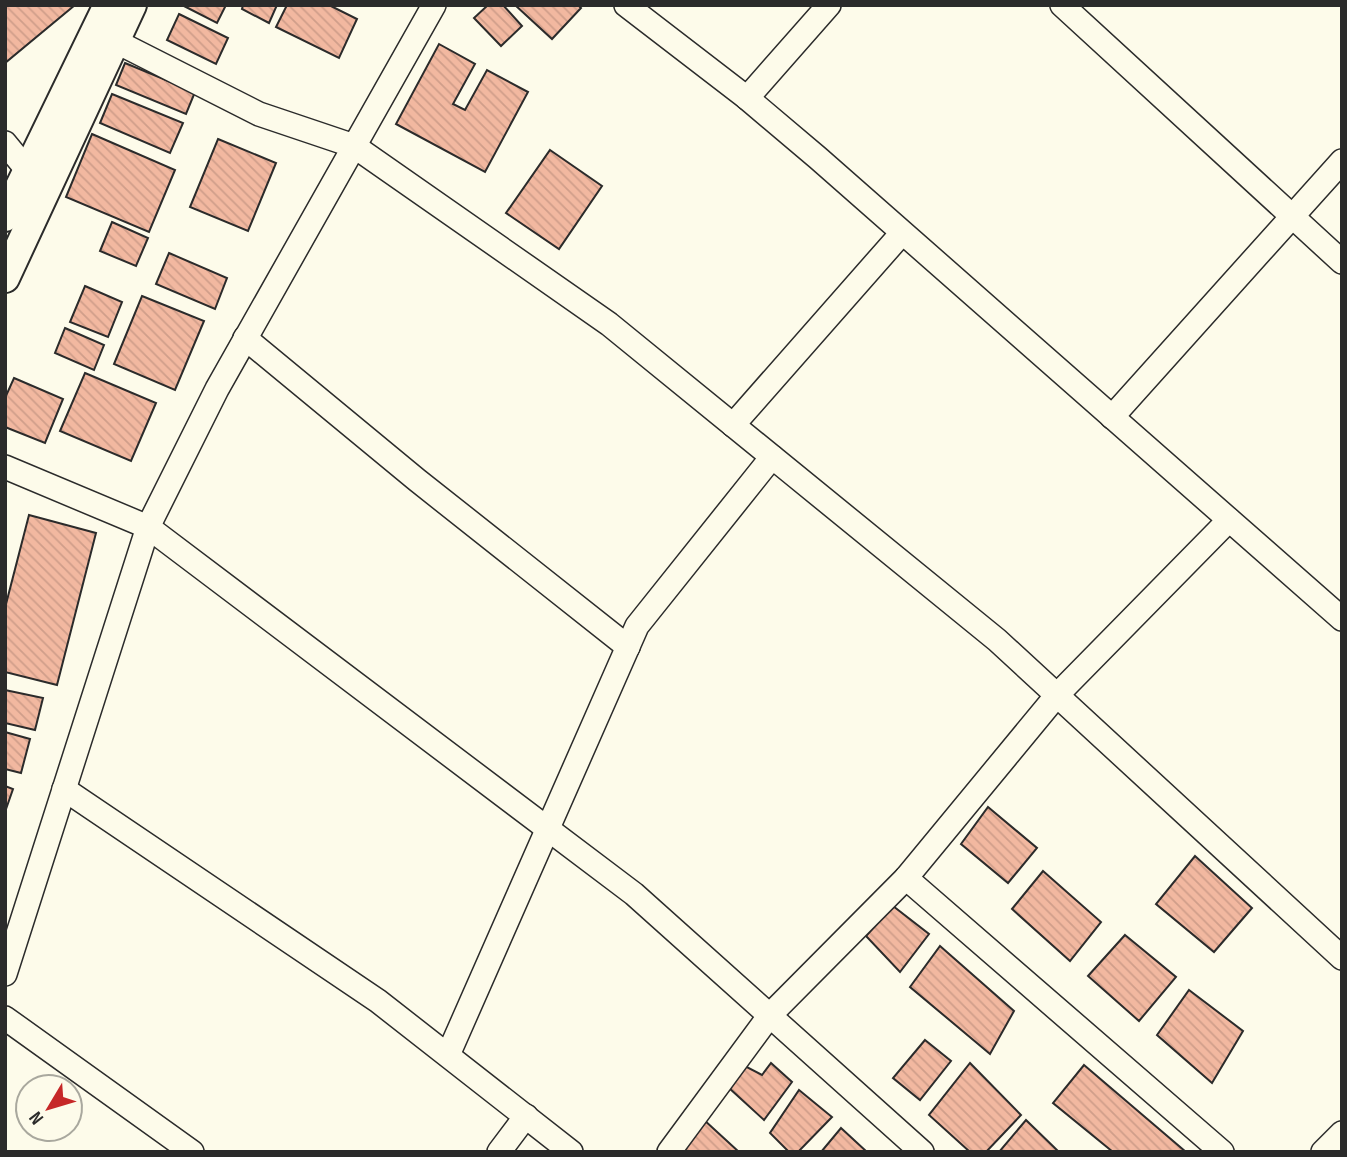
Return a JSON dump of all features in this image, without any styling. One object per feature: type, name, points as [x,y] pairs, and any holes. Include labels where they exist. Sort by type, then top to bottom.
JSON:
[{"type":"street","points":[[5,217],[108,5]]},
{"type":"street","points":[[5,278],[132,5]]},
{"type":"street","points":[[5,974],[148,527],[217,389],[434,5]]},
{"type":"street","points":[[625,5],[747,98],[1342,619]]},
{"type":"street","points":[[747,98],[829,5]]},
{"type":"street","points":[[1062,5],[1342,262]]},
{"type":"street","points":[[115,41],[259,114],[354,146],[609,324],[997,640],[1342,958]]},
{"type":"street","points":[[5,143],[28,171]]},
{"type":"street","points":[[1112,417],[1342,161]]},
{"type":"street","points":[[733,425],[902,233]]},
{"type":"street","points":[[245,338],[417,480],[628,647]]},
{"type":"street","points":[[448,1055],[637,626],[772,457]]},
{"type":"street","points":[[5,467],[148,527],[634,894],[922,1152]]},
{"type":"street","points":[[668,1152],[770,1015],[906,878],[1057,695],[1229,520]]},
{"type":"street","points":[[64,789],[378,1001],[571,1152]]},
{"type":"street","points":[[906,878],[1222,1152]]},
{"type":"street","points":[[5,1018],[192,1152]]},
{"type":"street","points":[[499,1152],[526,1116]]},
{"type":"street","points":[[1323,1152],[1342,1133]]},
{"type":"building","points":[[5,5],[75,5],[5,63]]},
{"type":"building","points":[[182,5],[226,5],[217,23]]},
{"type":"building","points":[[243,5],[277,5],[269,23],[242,9]]},
{"type":"building","points":[[287,5],[329,5],[357,19],[339,58],[276,27]]},
{"type":"building","points":[[488,5],[503,5],[522,26],[501,46],[474,18]]},
{"type":"building","points":[[515,5],[578,5],[581,8],[552,39]]},
{"type":"building","points":[[179,14],[228,38],[216,64],[167,40]]},
{"type":"building","points":[[439,44],[475,64],[453,104],[465,110],[487,70],[528,92],[485,172],[396,124]]},
{"type":"building","points":[[125,63],[195,92],[186,114],[116,85]]},
{"type":"building","points":[[112,94],[183,123],[170,153],[100,123]]},
{"type":"building","points":[[92,134],[175,170],[149,232],[66,197]]},
{"type":"building","points":[[218,139],[276,163],[248,231],[190,207]]},
{"type":"building","points":[[550,150],[602,186],[559,249],[506,213]]},
{"type":"building","points":[[112,222],[148,238],[136,266],[100,251]]},
{"type":"building","points":[[169,253],[227,278],[215,309],[156,284]]},
{"type":"building","points":[[85,286],[122,302],[108,337],[70,322]]},
{"type":"building","points":[[142,296],[204,321],[175,390],[114,364]]},
{"type":"building","points":[[65,328],[104,345],[94,370],[55,353]]},
{"type":"building","points":[[85,373],[156,403],[131,461],[60,431]]},
{"type":"building","points":[[14,378],[63,399],[45,443],[5,427],[5,398]]},
{"type":"building","points":[[29,515],[96,533],[57,685],[5,672],[5,608]]},
{"type":"building","points":[[5,690],[43,698],[35,730],[5,723]]},
{"type":"building","points":[[5,732],[30,739],[21,773],[5,769]]},
{"type":"building","points":[[5,786],[13,789],[5,812]]},
{"type":"building","points":[[988,807],[1037,848],[1008,883],[961,844]]},
{"type":"building","points":[[1195,856],[1252,908],[1214,952],[1156,904]]},
{"type":"building","points":[[1043,871],[1101,922],[1070,961],[1012,909]]},
{"type":"building","points":[[893,906],[929,934],[900,972],[866,936]]},
{"type":"building","points":[[1125,935],[1176,977],[1139,1021],[1088,976]]},
{"type":"building","points":[[940,946],[1014,1011],[990,1054],[910,987]]},
{"type":"building","points":[[1189,990],[1243,1031],[1212,1083],[1157,1035]]},
{"type":"building","points":[[925,1040],[951,1061],[920,1100],[893,1078]]},
{"type":"building","points":[[771,1063],[792,1082],[764,1120],[728,1087],[743,1065],[762,1075]]},
{"type":"building","points":[[970,1063],[1021,1115],[986,1152],[970,1152],[929,1115]]},
{"type":"building","points":[[1084,1065],[1186,1152],[1113,1152],[1053,1103]]},
{"type":"building","points":[[799,1090],[832,1117],[798,1152],[789,1152],[770,1133]]},
{"type":"building","points":[[703,1119],[739,1152],[682,1152]]},
{"type":"building","points":[[1026,1120],[1059,1152],[999,1152]]},
{"type":"building","points":[[841,1128],[867,1152],[821,1152]]}]
